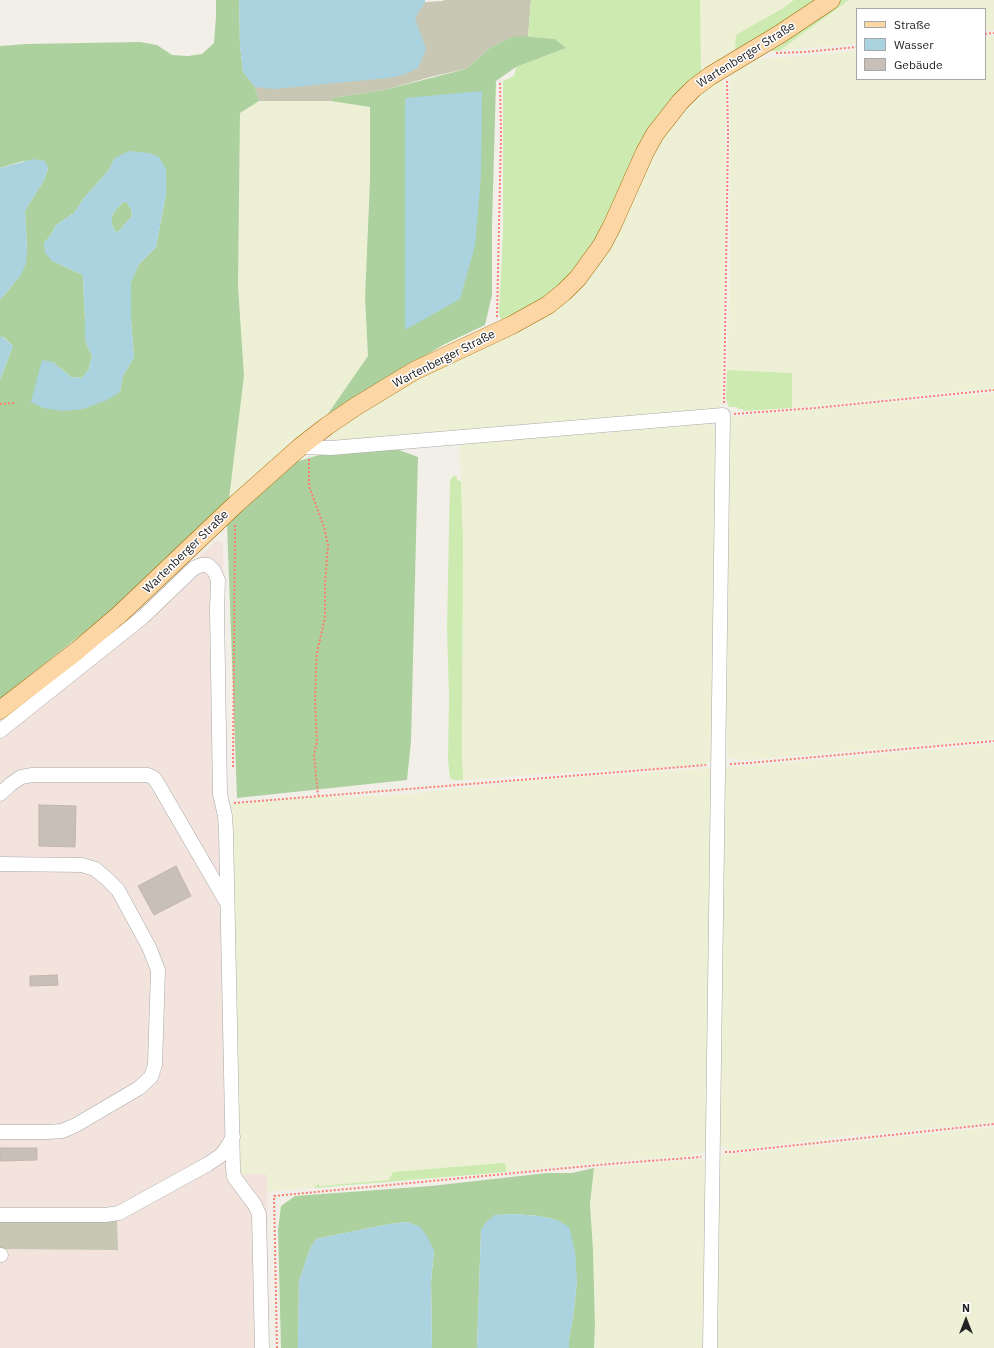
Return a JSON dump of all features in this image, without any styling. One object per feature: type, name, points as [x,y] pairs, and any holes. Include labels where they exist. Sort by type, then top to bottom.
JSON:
[{"type":"main road","name":"Wartenberger Straße","points":[[0,710],[78,650],[126,610],[236,504],[305,447],[327,426],[414,371],[518,322],[548,305],[578,278],[602,245],[645,152],[662,123],[680,102],[694,88],[727,65],[780,34],[831,0]]},
{"type":"lane","points":[[305,447],[331,448],[723,415],[710,1348]]},
{"type":"lane","points":[[0,731],[144,617],[194,568],[201,565],[208,565],[214,571],[218,580],[217,610],[220,794],[225,816],[234,1177],[255,1205],[259,1214],[262,1348]]},
{"type":"lane","points":[[0,794],[21,777],[32,775],[148,775],[154,778],[158,784],[228,904]]},
{"type":"lane","points":[[0,864],[82,865],[95,869],[108,879],[118,890],[149,947],[158,970],[155,1065],[151,1077],[139,1088],[62,1131],[0,1132]]},
{"type":"lane","points":[[0,1216],[106,1215],[119,1213],[208,1164],[223,1152],[233,1137]]},
{"type":"path","points":[[774,53],[856,47]]},
{"type":"path","points":[[727,65],[728,135],[723,415],[815,408],[994,390]]},
{"type":"path","points":[[497,332],[501,135],[500,83]]},
{"type":"path","points":[[0,404],[15,403]]},
{"type":"path","points":[[305,447],[308,464],[309,486],[324,527],[328,544],[325,583],[325,617],[317,653],[316,669],[315,702],[318,740],[314,755],[318,796]]},
{"type":"path","points":[[233,771],[236,504]]},
{"type":"path","points":[[233,803],[719,764],[749,763],[994,741]]},
{"type":"path","points":[[277,1348],[274,1196],[593,1166],[697,1158],[720,1152],[732,1152],[994,1124]]},
{"type":"shaded area","points":[[425,0],[425,2],[444,0],[531,0],[528,37],[512,37],[490,48],[466,69],[384,90],[332,98],[331,101],[259,101],[255,87],[243,72]]},
{"type":"shaded area","points":[[700,0],[794,0],[736,44],[734,52],[701,73]]},
{"type":"shaded area","points":[[849,0],[994,0],[994,30],[986,31],[986,8],[856,8],[856,44],[779,51]]},
{"type":"shaded area","points":[[994,36],[994,388],[792,408],[792,373],[727,370],[730,274],[730,79],[732,73],[759,59],[856,51],[856,80],[986,80],[986,37]]},
{"type":"shaded area","points":[[720,78],[724,84],[725,94],[725,221],[722,394],[721,404],[718,409],[332,445],[327,434],[400,387],[512,333],[653,150],[685,105]]},
{"type":"shaded area","points":[[259,101],[331,101],[370,107],[370,179],[365,298],[368,356],[325,418],[229,499],[244,376],[238,286],[240,113]]},
{"type":"shaded area","points":[[994,393],[994,739],[747,760],[733,759],[727,756],[726,688],[730,417]]},
{"type":"shaded area","points":[[705,421],[716,430],[715,758],[706,764],[463,780],[463,542],[460,446],[477,442],[602,431],[610,434],[614,430]]},
{"type":"shaded area","points":[[217,540],[223,543],[227,804],[231,804],[240,1174],[267,1174],[269,1348],[0,1348],[0,725],[133,619]]},
{"type":"shaded area","points":[[994,744],[994,1122],[850,1136],[737,1150],[728,1149],[719,1145],[723,769],[729,766],[748,766]]},
{"type":"shaded area","points":[[709,768],[714,770],[708,1148],[702,1153],[687,1156],[594,1163],[506,1172],[504,1163],[501,1163],[394,1172],[389,1180],[267,1192],[267,1174],[240,1174],[231,804],[323,797],[398,795],[527,781]]},
{"type":"shaded area","points":[[994,1127],[994,1348],[712,1348],[717,1156]]},
{"type":"shaded area","points":[[700,1159],[707,1162],[707,1348],[594,1348],[595,1325],[593,1250],[590,1204],[594,1168]]},
{"type":"shaded area","points":[[0,1219],[117,1221],[118,1250],[0,1249]]},
{"type":"green space","points":[[216,0],[239,0],[240,45],[243,72],[255,87],[259,101],[240,113],[238,286],[244,376],[229,499],[136,591],[0,699],[0,380],[13,346],[4,337],[0,337],[0,300],[20,276],[27,250],[25,211],[44,180],[48,168],[23,161],[0,168],[0,46],[26,44],[140,42],[157,45],[172,55],[188,56],[202,54],[214,43]],"holes":[[[114,159],[166,169],[166,194],[156,247],[139,264],[131,282],[131,320],[134,357],[123,376],[120,392],[31,402],[53,362],[71,377],[82,378],[89,369],[92,356],[85,340],[83,275],[52,261],[44,243],[51,235],[56,225],[74,213],[84,198],[109,170]]]},
{"type":"green space","points":[[531,0],[700,0],[701,73],[677,94],[661,111],[646,134],[602,230],[582,262],[551,294],[505,320],[500,318],[499,311],[503,233],[503,81],[514,76],[516,67],[566,48],[555,39],[528,37]]},
{"type":"green space","points":[[794,0],[816,0],[735,50],[736,35],[785,7]]},
{"type":"green space","points":[[841,0],[849,0],[779,51],[768,50],[806,25]]},
{"type":"green space","points":[[520,36],[555,39],[566,48],[516,67],[496,81],[492,226],[492,295],[485,325],[445,344],[373,386],[325,418],[368,356],[365,298],[370,179],[370,107],[331,101],[332,98],[384,90],[466,69],[490,48],[512,37]]},
{"type":"green space","points":[[123,202],[127,202],[131,209],[132,216],[119,231],[115,232],[112,224],[112,216]]},
{"type":"green space","points":[[727,370],[792,373],[792,408],[743,411],[743,409],[738,409],[737,407],[729,407],[726,399]]},
{"type":"green space","points":[[381,448],[399,450],[418,457],[411,741],[407,780],[237,798],[227,524],[288,464],[333,451]]},
{"type":"green space","points":[[454,475],[457,477],[457,480],[461,481],[463,542],[463,780],[453,780],[450,778],[448,760],[449,697],[447,629],[450,480]]},
{"type":"green space","points":[[504,1163],[506,1172],[314,1188],[318,1184],[320,1186],[389,1180],[393,1172]]},
{"type":"green space","points":[[594,1168],[590,1204],[593,1250],[595,1325],[594,1348],[569,1348],[577,1281],[557,1220],[539,1216],[514,1214],[495,1215],[481,1230],[477,1348],[432,1348],[431,1281],[434,1251],[408,1222],[389,1224],[316,1239],[310,1249],[299,1281],[298,1348],[281,1348],[278,1230],[281,1206],[295,1196],[431,1186],[547,1173],[572,1173]]},
{"type":"water","points":[[239,0],[425,0],[415,18],[426,49],[418,68],[403,75],[388,78],[274,89],[255,87],[243,72],[240,45]]},
{"type":"water","points":[[482,91],[481,175],[475,246],[460,299],[405,330],[405,98]]},
{"type":"water","points":[[128,151],[149,153],[159,157],[166,169],[166,194],[156,247],[139,264],[131,282],[131,320],[134,357],[123,376],[120,392],[107,400],[83,409],[62,411],[43,408],[31,402],[42,360],[53,362],[71,377],[82,378],[89,369],[92,356],[85,340],[83,275],[52,261],[45,253],[44,243],[51,235],[56,225],[74,213],[84,198],[109,170],[114,159]],"holes":[[[123,202],[127,203],[131,209],[132,216],[119,231],[115,232],[112,224],[112,216]]]},
{"type":"water","points":[[34,159],[45,161],[48,168],[44,180],[25,211],[27,250],[26,264],[20,276],[0,300],[0,168]]},
{"type":"water","points":[[0,337],[3,337],[13,346],[0,380]]},
{"type":"water","points":[[514,1214],[539,1216],[557,1220],[569,1227],[575,1251],[577,1281],[569,1348],[477,1348],[481,1230],[486,1222],[495,1215]]},
{"type":"water","points":[[408,1222],[420,1227],[427,1236],[434,1251],[431,1281],[432,1348],[298,1348],[299,1281],[310,1249],[316,1239],[389,1224]]},
{"type":"building","points":[[39,805],[76,806],[75,847],[39,846]]},
{"type":"building","points":[[176,866],[191,896],[154,915],[138,886]]},
{"type":"building","points":[[57,975],[58,985],[30,986],[30,976]]},
{"type":"building","points":[[0,1148],[37,1148],[37,1160],[0,1161]]}]
